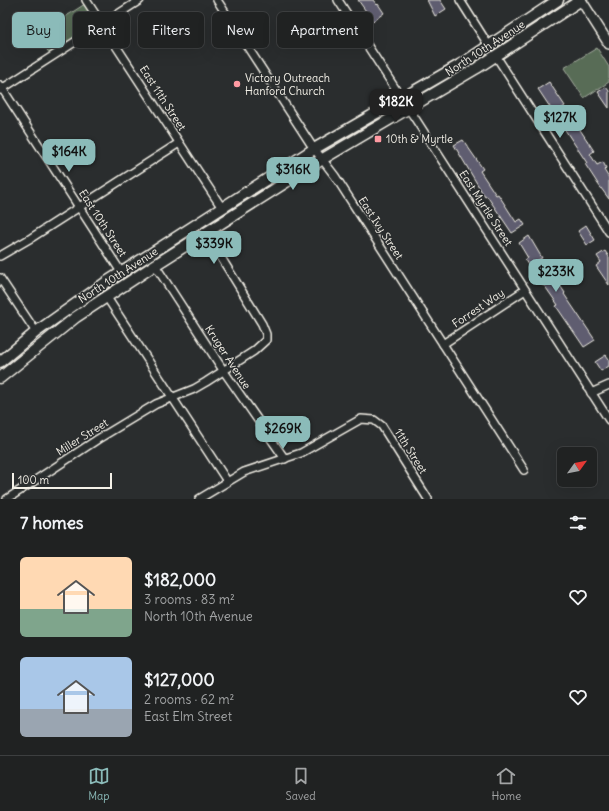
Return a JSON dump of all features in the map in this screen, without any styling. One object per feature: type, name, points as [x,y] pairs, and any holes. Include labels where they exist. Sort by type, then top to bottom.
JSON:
[{"type":"main road","name":"North 10th Avenue","points":[[0,362],[36,332],[121,272],[314,149],[464,62],[558,0]]},
{"type":"main road","name":"North 10th Avenue","points":[[0,378],[76,317],[106,296],[321,160],[496,56],[581,0]]},
{"type":"main road","points":[[409,109],[412,101],[444,82],[464,62]]},
{"type":"main road","points":[[364,135],[376,122],[398,109],[401,106],[402,99]]},
{"type":"main road","points":[[155,265],[159,256],[189,234],[193,226]]},
{"type":"main road","points":[[76,317],[92,299],[119,281],[121,272]]},
{"type":"street","name":"East 11th Street","points":[[86,0],[94,12]]},
{"type":"street","points":[[122,12],[140,0]]},
{"type":"street","name":"East Ivy Street","points":[[217,0],[321,160],[335,176],[524,470]]},
{"type":"street","points":[[338,0],[402,99]]},
{"type":"street","points":[[460,0],[489,46]]},
{"type":"street","points":[[581,0],[609,44]]},
{"type":"street","points":[[1,88],[73,43]]},
{"type":"street","name":"East 11th Street","points":[[117,48],[222,208]]},
{"type":"street","points":[[496,56],[609,232]]},
{"type":"street","name":"East 10th Street","points":[[1,88],[121,272]]},
{"type":"street","name":"East Myrtle Street","points":[[409,109],[609,420]]},
{"type":"street","points":[[0,256],[31,238],[179,143]]},
{"type":"street","name":"Miller Street","points":[[6,499],[98,439],[156,404],[194,389],[263,344],[267,338],[262,324],[206,233]]},
{"type":"street","name":"Kruger Avenue","points":[[155,265],[223,370],[285,459]]},
{"type":"street","points":[[0,278],[36,332]]},
{"type":"street","name":"Forrest Way","points":[[443,344],[525,290]]},
{"type":"street","points":[[106,296],[227,481]]},
{"type":"street","points":[[591,393],[609,385]]},
{"type":"street","name":"11th Street","points":[[285,459],[316,446],[361,419],[371,419],[382,426],[428,499]]},
{"type":"street","points":[[199,499],[227,481],[255,467],[285,459]]},
{"type":"green space","points":[[88,2],[94,12],[73,12],[73,44],[52,57],[46,48],[65,48],[65,17]]},
{"type":"green space","points":[[597,48],[609,67],[609,82],[584,98],[564,68]]},
{"type":"building","points":[[358,0],[373,0],[377,5],[378,4],[384,13],[373,21],[373,12],[367,12]]},
{"type":"building","points":[[427,0],[440,0],[446,9],[435,16]]},
{"type":"building","points":[[549,82],[565,106],[562,108],[569,118],[574,115],[577,120],[575,122],[594,151],[590,154],[597,165],[603,162],[606,168],[604,170],[609,178],[609,199],[538,89]]},
{"type":"building","points":[[606,87],[609,91],[609,108],[598,92]]},
{"type":"building","points":[[463,140],[483,169],[480,171],[496,195],[498,194],[516,222],[521,219],[525,225],[512,233],[487,196],[485,197],[454,145]]},
{"type":"building","points":[[586,225],[595,240],[587,245],[578,231]]},
{"type":"building","points":[[529,236],[542,258],[536,261],[544,273],[548,270],[558,285],[559,284],[565,293],[564,294],[595,340],[584,347],[556,306],[558,305],[534,272],[533,273],[525,260],[528,258],[519,243]]},
{"type":"building","points":[[605,251],[609,257],[609,285],[596,266],[601,262],[597,256]]},
{"type":"building","points":[[606,355],[609,359],[609,366],[601,371],[595,362]]},
{"type":"place","name":"Victory Outreach Hanford Church","points":[[237,84]]},
{"type":"place","name":"10th & Myrtle","points":[[378,139]]}]
